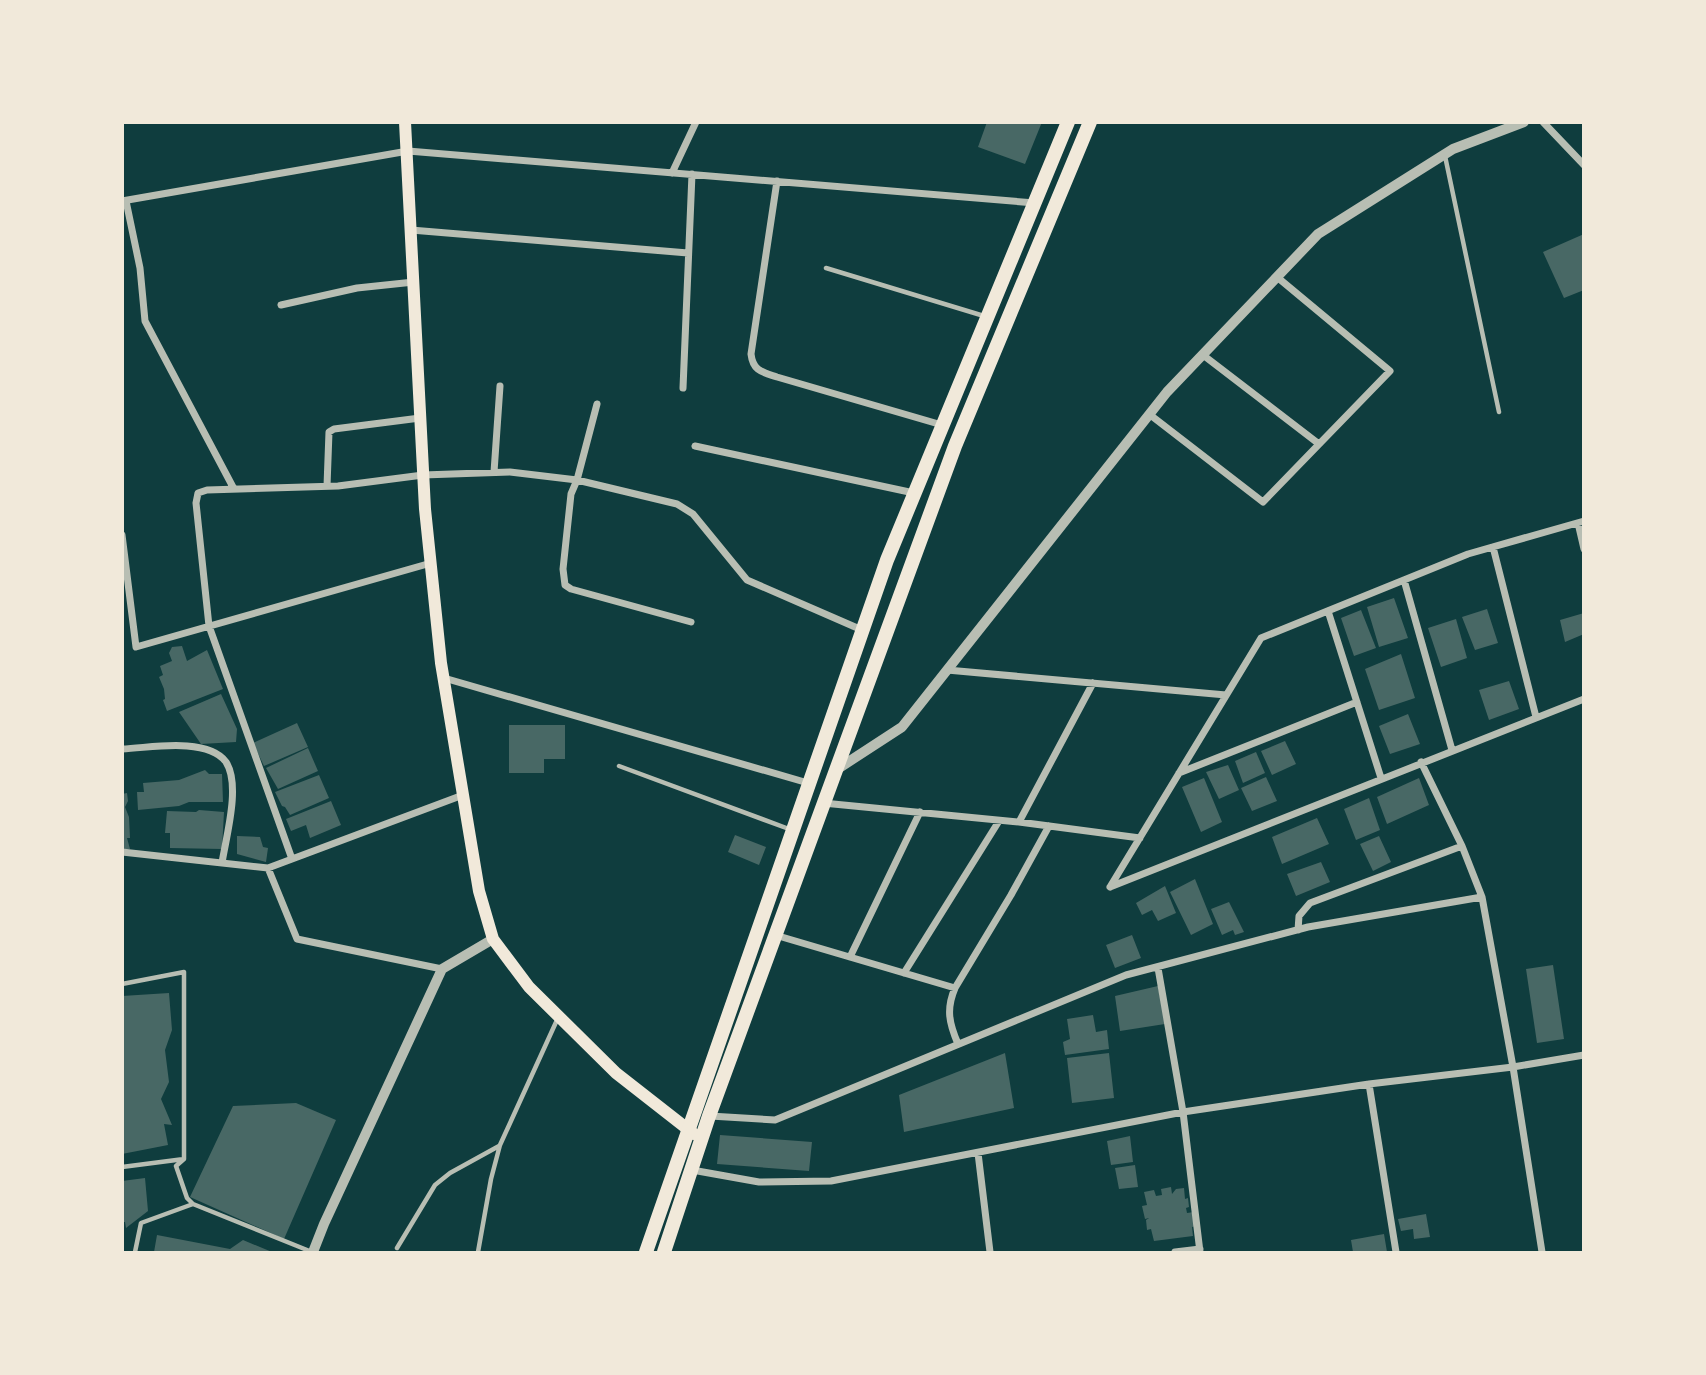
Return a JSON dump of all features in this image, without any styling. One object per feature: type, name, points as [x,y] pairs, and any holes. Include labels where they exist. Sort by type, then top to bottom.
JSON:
[{"type":"main road","points":[[405,122],[423,475],[431,563],[444,678],[463,795],[479,891],[493,939],[529,987],[616,1073],[702,1140]]},
{"type":"main road","points":[[646,1252],[862,630],[914,493],[1068,122]]},
{"type":"main road","points":[[664,1252],[709,1116],[954,446],[1090,122]]},
{"type":"street","points":[[673,173],[696,122]]},
{"type":"street","points":[[834,772],[902,727],[1149,414],[1318,234],[1445,154],[1524,122]]},
{"type":"street","points":[[1543,122],[1584,165]]},
{"type":"street","points":[[234,489],[145,321],[140,268],[124,201],[408,151],[1035,203]]},
{"type":"street","points":[[683,388],[692,174]]},
{"type":"street","points":[[777,181],[751,354],[752,363],[757,370],[943,425]]},
{"type":"street","points":[[411,230],[688,253]]},
{"type":"street","points":[[1149,414],[1263,502],[1390,371],[1277,277]]},
{"type":"street","points":[[281,304],[357,288],[414,282]]},
{"type":"street","points":[[1202,355],[1319,444]]},
{"type":"street","points":[[494,472],[500,386]]},
{"type":"street","points":[[597,404],[578,480],[570,494],[563,569],[565,585],[571,589],[691,622]]},
{"type":"street","points":[[327,486],[329,432],[334,429],[421,418]]},
{"type":"street","points":[[695,446],[914,493]]},
{"type":"street","points":[[292,859],[209,626],[196,503],[198,493],[206,490],[327,486],[423,475],[494,472],[522,472],[578,480],[677,503],[693,514],[747,580],[862,630]]},
{"type":"street","points":[[1584,549],[1581,522],[1468,554],[1261,638],[1110,887],[1584,699]]},
{"type":"street","points":[[122,535],[136,647],[431,563]]},
{"type":"street","points":[[1493,547],[1536,717]]},
{"type":"street","points":[[1404,580],[1452,750]]},
{"type":"street","points":[[1328,611],[1381,778]]},
{"type":"street","points":[[947,670],[1226,695]]},
{"type":"street","points":[[444,678],[808,783]]},
{"type":"street","points":[[1019,822],[1093,683]]},
{"type":"street","points":[[1179,773],[1357,702]]},
{"type":"street","points":[[122,749],[187,746],[211,751],[223,759],[228,765],[232,797],[222,863]]},
{"type":"street","points":[[1421,762],[1462,846],[1482,897],[1542,1252]]},
{"type":"street","points":[[122,852],[268,868],[463,795]]},
{"type":"street","points":[[823,803],[1019,822],[1140,838]]},
{"type":"street","points":[[850,957],[920,812]]},
{"type":"street","points":[[904,973],[999,821]]},
{"type":"street","points":[[958,1044],[949,1019],[950,999],[1049,826]]},
{"type":"street","points":[[1298,930],[1299,916],[1310,904],[1462,846]]},
{"type":"street","points":[[268,868],[297,939],[442,969]]},
{"type":"street","points":[[709,1116],[775,1120],[1126,975],[1298,930],[1482,897]]},
{"type":"street","points":[[775,935],[955,988]]},
{"type":"street","points":[[313,1252],[442,969],[493,939]]},
{"type":"street","points":[[1158,968],[1183,1112],[1200,1251],[1175,1252]]},
{"type":"street","points":[[692,1170],[759,1182],[831,1181],[1183,1112],[1369,1084],[1513,1068],[1584,1055]]},
{"type":"street","points":[[1369,1084],[1396,1252]]},
{"type":"street","points":[[978,1153],[990,1252]]},
{"type":"lane","points":[[1445,154],[1499,412]]},
{"type":"lane","points":[[827,268],[988,317]]},
{"type":"lane","points":[[619,766],[792,830]]},
{"type":"lane","points":[[122,984],[184,972],[184,1159],[176,1166],[187,1198],[193,1204],[313,1252]]},
{"type":"lane","points":[[478,1252],[500,1145],[559,1017]]},
{"type":"lane","points":[[397,1248],[435,1185],[450,1172],[500,1145]]},
{"type":"lane","points":[[122,1167],[184,1159]]},
{"type":"lane","points":[[135,1252],[141,1223],[193,1204]]},
{"type":"building","points":[[987,122],[1042,122],[1025,164],[978,147]]},
{"type":"building","points":[[1584,234],[1584,290],[1564,298],[1543,252]]},
{"type":"building","points":[[1394,598],[1408,638],[1379,647],[1367,607]]},
{"type":"building","points":[[1487,609],[1498,643],[1475,650],[1462,617]]},
{"type":"building","points":[[1361,610],[1376,648],[1354,656],[1341,618]]},
{"type":"building","points":[[1584,613],[1584,634],[1565,642],[1560,620]]},
{"type":"building","points":[[1456,619],[1467,658],[1441,667],[1428,628]]},
{"type":"building","points":[[182,646],[187,661],[207,650],[223,689],[167,711],[163,700],[164,689],[159,677],[163,675],[160,666],[172,661],[169,653],[172,647]]},
{"type":"building","points":[[1401,654],[1415,698],[1379,710],[1365,669]]},
{"type":"building","points":[[1509,681],[1519,709],[1489,720],[1479,690]]},
{"type":"building","points":[[221,694],[237,729],[236,742],[201,744],[179,712]]},
{"type":"building","points":[[1408,714],[1420,744],[1390,754],[1379,726]]},
{"type":"building","points":[[297,723],[308,747],[264,766],[253,743]]},
{"type":"building","points":[[509,725],[565,725],[565,759],[544,759],[544,773],[509,773]]},
{"type":"building","points":[[1285,741],[1296,764],[1272,775],[1261,751]]},
{"type":"building","points":[[308,748],[318,771],[278,789],[266,768]]},
{"type":"building","points":[[1256,752],[1265,773],[1243,783],[1235,761]]},
{"type":"building","points":[[1228,765],[1239,790],[1219,799],[1206,772]]},
{"type":"building","points":[[205,770],[209,774],[222,774],[223,802],[189,802],[179,806],[138,810],[137,792],[144,792],[143,783],[179,780]]},
{"type":"building","points":[[319,775],[329,798],[290,815],[275,792]]},
{"type":"building","points":[[1266,777],[1277,801],[1252,811],[1241,788]]},
{"type":"building","points":[[1204,778],[1222,822],[1201,832],[1182,787]]},
{"type":"building","points":[[1419,778],[1429,805],[1387,824],[1377,797]]},
{"type":"building","points":[[127,793],[128,801],[125,807],[129,817],[130,838],[127,838],[130,849],[122,849],[122,794]]},
{"type":"building","points":[[1369,798],[1380,830],[1356,840],[1344,809]]},
{"type":"building","points":[[331,801],[341,825],[310,838],[306,825],[291,831],[286,819]]},
{"type":"building","points":[[167,811],[224,812],[222,849],[170,848],[170,833],[165,833]]},
{"type":"building","points":[[1317,818],[1329,844],[1282,864],[1272,837]]},
{"type":"building","points":[[735,835],[766,847],[759,865],[728,852]]},
{"type":"building","points":[[237,836],[260,837],[263,847],[268,848],[266,862],[237,854]]},
{"type":"building","points":[[1379,836],[1391,862],[1373,871],[1360,844]]},
{"type":"building","points":[[1321,862],[1330,882],[1296,896],[1287,874]]},
{"type":"building","points":[[1195,879],[1213,924],[1191,935],[1170,892]]},
{"type":"building","points":[[1165,886],[1176,913],[1158,921],[1152,910],[1142,915],[1136,903]]},
{"type":"building","points":[[1229,902],[1244,932],[1235,935],[1233,930],[1222,935],[1211,909]]},
{"type":"building","points":[[1132,935],[1141,958],[1115,968],[1106,945]]},
{"type":"building","points":[[1553,965],[1564,1039],[1537,1043],[1526,969]]},
{"type":"building","points":[[1158,986],[1165,1024],[1120,1031],[1115,996]]},
{"type":"building","points":[[169,993],[172,1030],[165,1050],[169,1082],[161,1099],[172,1125],[164,1124],[168,1145],[122,1154],[122,996]]},
{"type":"building","points":[[1093,1015],[1096,1032],[1107,1030],[1109,1049],[1065,1055],[1063,1042],[1070,1039],[1067,1019]]},
{"type":"building","points":[[1005,1053],[1014,1108],[904,1132],[899,1095]]},
{"type":"building","points":[[1109,1053],[1114,1098],[1072,1103],[1067,1058]]},
{"type":"building","points":[[296,1103],[336,1120],[284,1239],[190,1197],[233,1106]]},
{"type":"building","points":[[720,1135],[812,1142],[809,1171],[717,1164]]},
{"type":"building","points":[[1130,1136],[1133,1162],[1111,1165],[1107,1141]]},
{"type":"building","points":[[1135,1165],[1138,1187],[1119,1189],[1115,1168]]},
{"type":"building","points":[[145,1178],[148,1211],[126,1228],[125,1222],[122,1222],[122,1181]]},
{"type":"building","points":[[1171,1187],[1172,1194],[1176,1189],[1184,1188],[1185,1199],[1188,1198],[1187,1213],[1194,1212],[1196,1226],[1192,1227],[1193,1236],[1154,1241],[1151,1229],[1147,1230],[1146,1220],[1149,1218],[1145,1219],[1142,1206],[1147,1205],[1144,1192],[1154,1190],[1156,1196],[1162,1195],[1161,1189]]},
{"type":"building","points":[[1426,1214],[1430,1237],[1414,1239],[1413,1229],[1401,1231],[1398,1219]]},
{"type":"building","points":[[1384,1234],[1387,1252],[1353,1252],[1351,1240]]},
{"type":"building","points":[[157,1235],[230,1249],[243,1240],[272,1252],[154,1252]]}]
